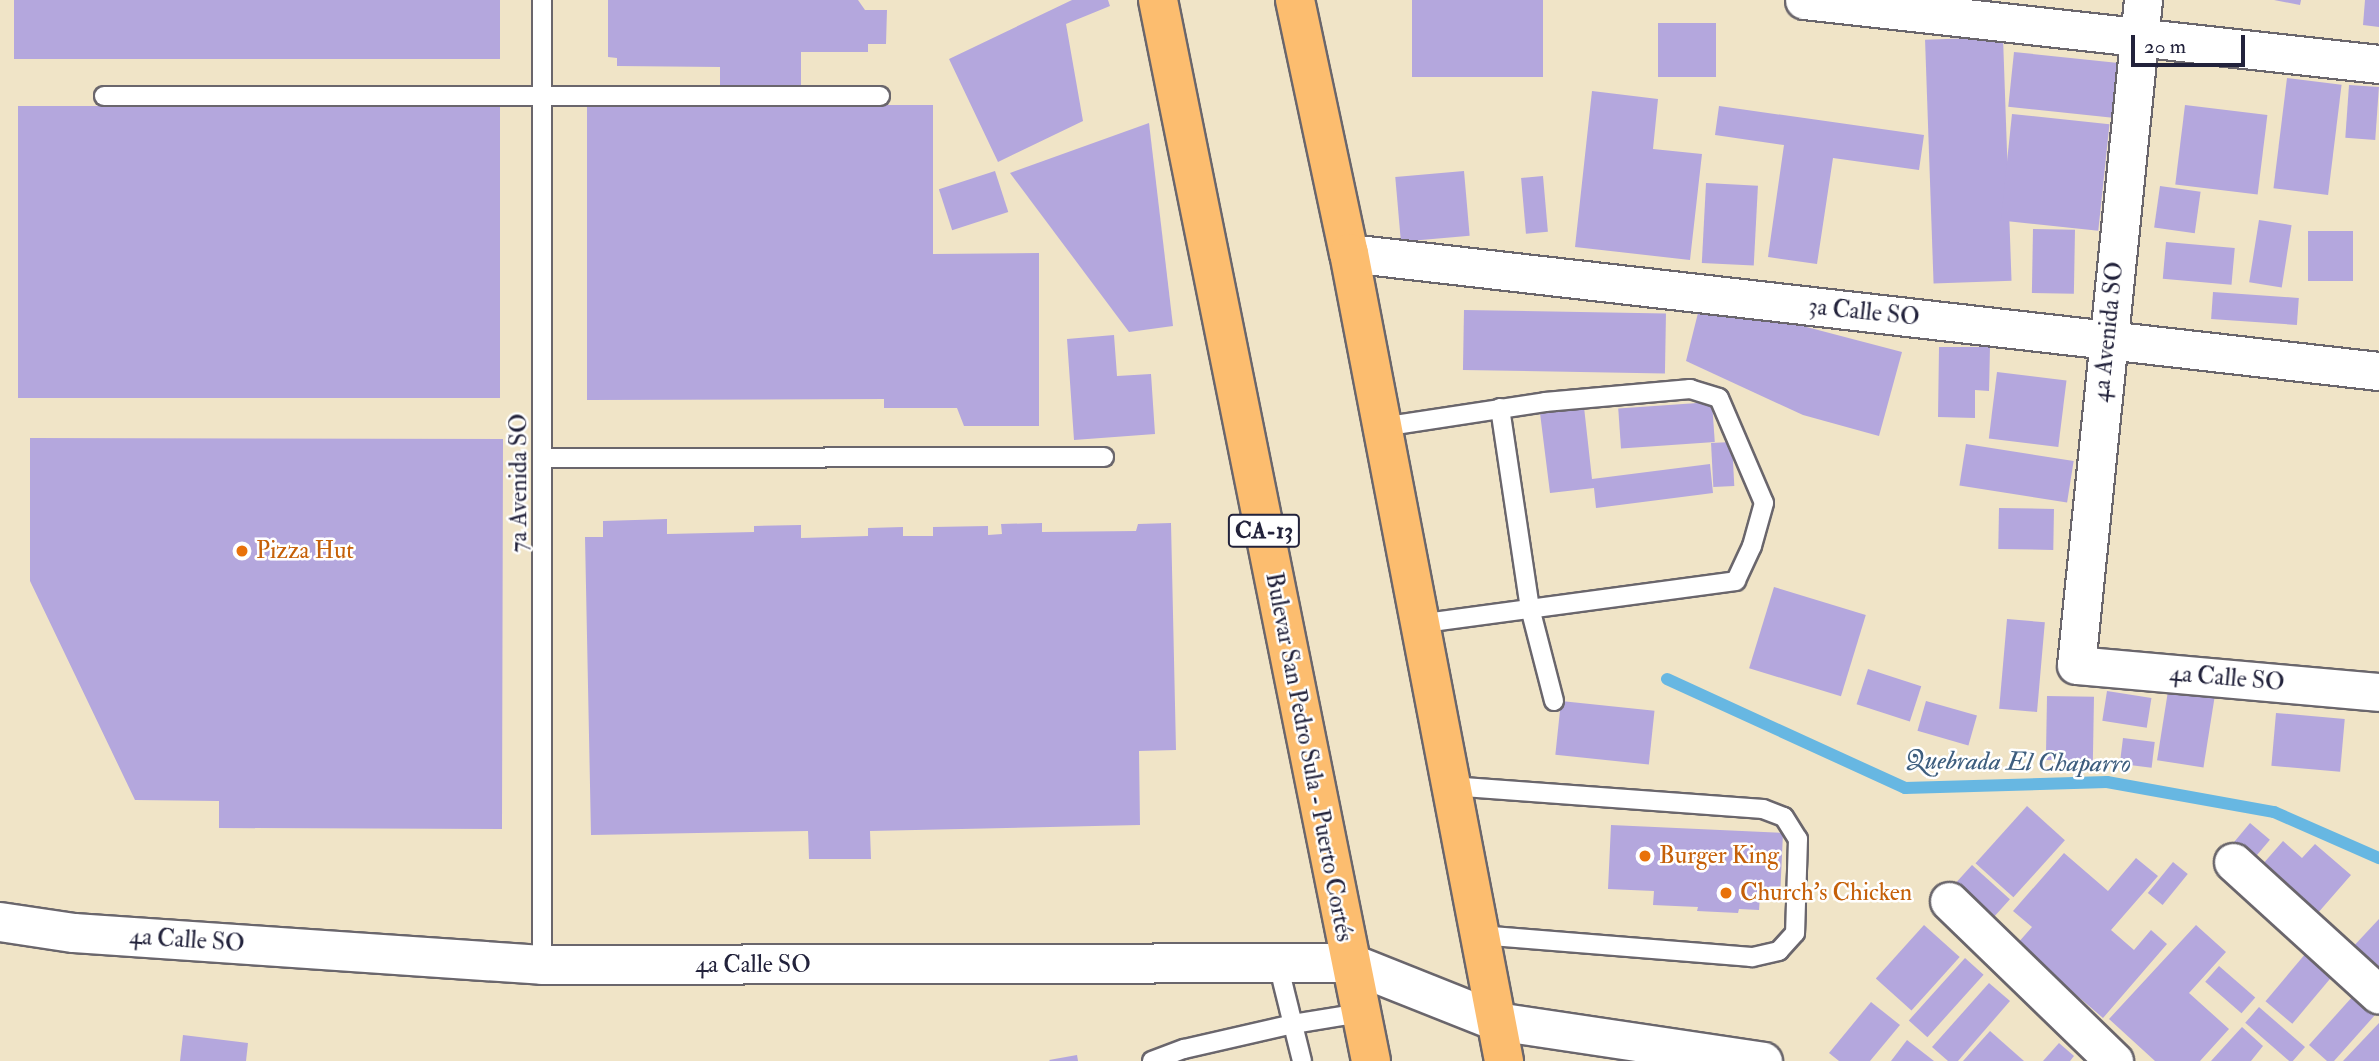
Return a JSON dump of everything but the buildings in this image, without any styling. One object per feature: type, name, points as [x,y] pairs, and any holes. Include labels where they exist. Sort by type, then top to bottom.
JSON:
[{"type":"highway","name":"Bulevar San Pedro Sula - Puerto Cortés","points":[[1158,0],[1370,1061]]},
{"type":"highway","points":[[1295,0],[1349,254],[1504,1061]]},
{"type":"street","points":[[1804,0],[2379,64]]},
{"type":"street","name":"4a Avenida SO","points":[[2076,665],[2143,0]]},
{"type":"street","name":"3a Calle SO","points":[[1349,254],[2379,371]]},
{"type":"street","name":"4a Calle SO","points":[[2076,665],[2379,692]]},
{"type":"street","points":[[2233,863],[2379,995]]},
{"type":"street","points":[[1949,901],[2114,1061]]},
{"type":"street","name":"4a Calle SO","points":[[0,922],[74,933],[542,965],[1350,962],[1496,1021]]},
{"type":"street","points":[[1496,1021],[1763,1061]]},
{"type":"lane","name":"7a Avenida SO","points":[[542,0],[542,965]]},
{"type":"lane","points":[[104,96],[880,96]]},
{"type":"lane","points":[[1382,426],[1500,408],[1655,391],[1690,390],[1719,398],[1764,503],[1752,546],[1736,581],[1420,624]]},
{"type":"lane","points":[[1500,408],[1530,608],[1554,701]]},
{"type":"lane","points":[[543,458],[1104,457]]},
{"type":"lane","points":[[1450,786],[1763,809],[1784,817],[1798,839],[1795,933],[1779,951],[1752,957],[1479,935]]},
{"type":"lane","points":[[1279,964],[1302,1061]]},
{"type":"lane","points":[[1152,1061],[1184,1049],[1293,1024],[1361,1013]]},
{"type":"waterway","name":"Quebrada El Chaparro","points":[[1667,679],[1905,788],[2107,782],[2274,812],[2379,858]]},
{"type":"place","name":"Pizza Hut","points":[[242,551]]},
{"type":"place","name":"Burger King","points":[[1645,856]]},
{"type":"place","name":"Church's Chicken","points":[[1726,893]]}]
